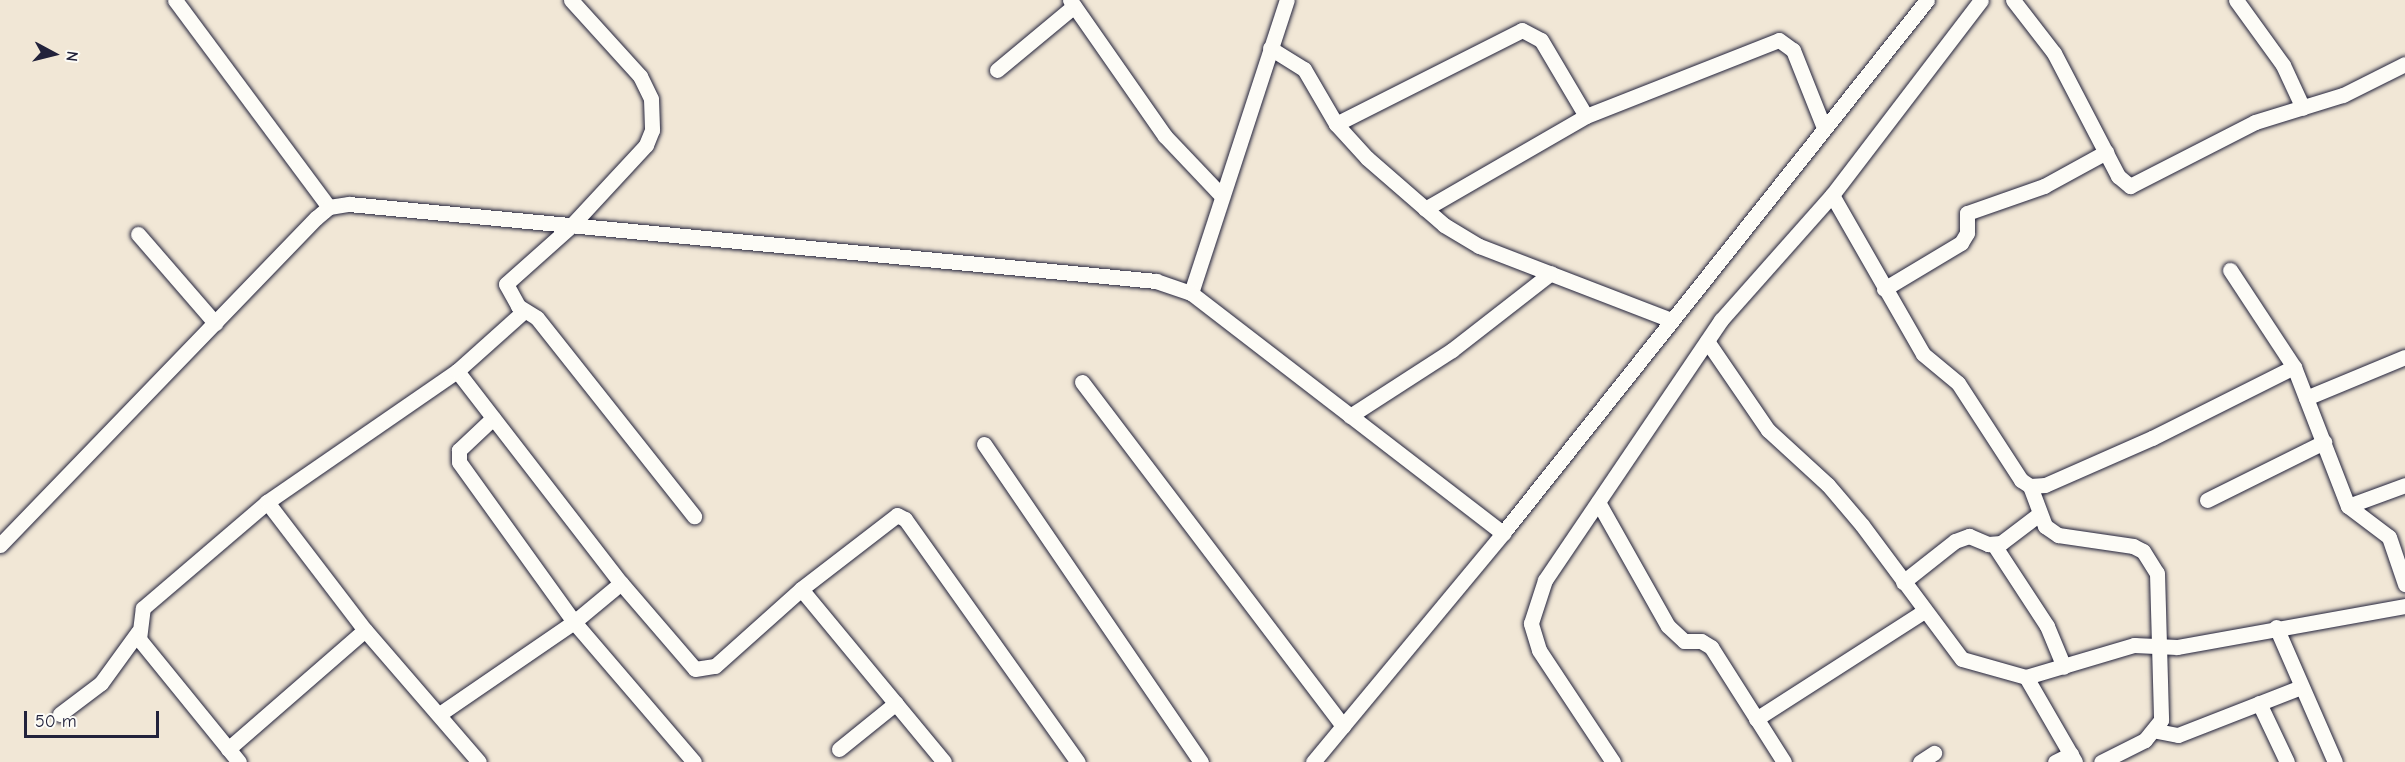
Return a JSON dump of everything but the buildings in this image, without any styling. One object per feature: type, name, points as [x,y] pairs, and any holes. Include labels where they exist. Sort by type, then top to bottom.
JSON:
[{"type":"street","points":[[174,0],[329,207]]},
{"type":"street","points":[[571,0],[640,76],[654,113],[646,145],[571,226],[508,279],[507,289],[523,312],[537,318],[694,516]]},
{"type":"street","points":[[1191,294],[1220,194],[1287,0]]},
{"type":"street","points":[[1313,762],[1503,533],[1927,0]]},
{"type":"street","points":[[1613,762],[1539,650],[1531,623],[1545,580],[1707,341],[1832,195],[1981,0]]},
{"type":"street","points":[[2013,0],[2064,68],[2118,176],[2130,186],[2255,122],[2363,87],[2405,64]]},
{"type":"street","points":[[2236,0],[2283,65],[2303,108]]},
{"type":"street","points":[[997,70],[1072,3],[1165,136],[1220,194]]},
{"type":"street","points":[[1336,124],[1522,30],[1541,40],[1586,117]]},
{"type":"street","points":[[1425,209],[1586,117],[1779,40],[1793,50],[1824,129]]},
{"type":"street","points":[[1270,48],[1304,69],[1336,124],[1425,209],[1479,246],[1671,320]]},
{"type":"street","points":[[1884,289],[1961,243],[1967,233],[1967,213],[2044,186],[2106,152]]},
{"type":"street","points":[[1832,195],[1923,354],[1959,383],[2021,480],[2030,486],[2045,485],[2152,438],[2294,367]]},
{"type":"street","points":[[0,545],[329,207],[349,204],[1137,279],[1191,294],[1503,533]]},
{"type":"street","points":[[138,234],[215,322]]},
{"type":"street","points":[[2230,270],[2294,367],[2348,506],[2390,537],[2405,584]]},
{"type":"street","points":[[1350,416],[1452,350],[1551,273]]},
{"type":"street","points":[[60,714],[101,683],[138,632],[143,608],[156,594],[267,502],[457,371],[523,312]]},
{"type":"street","points":[[1707,341],[1768,430],[1828,485],[1962,659],[2026,677],[2134,645],[2157,648],[2405,606]]},
{"type":"street","points":[[2306,398],[2405,357]]},
{"type":"street","points":[[457,371],[621,583],[686,662],[705,671],[887,518],[897,514],[904,519],[1078,762]]},
{"type":"street","points":[[1082,382],[1343,726]]},
{"type":"street","points":[[493,418],[459,450],[459,462],[574,622],[694,762]]},
{"type":"street","points":[[2207,500],[2324,442]]},
{"type":"street","points":[[984,444],[1201,762]]},
{"type":"street","points":[[2348,506],[2405,485]]},
{"type":"street","points":[[2030,486],[2039,514],[2058,535],[2143,551],[2160,589],[2157,648],[2162,711],[2157,731]]},
{"type":"street","points":[[267,502],[365,630],[441,713],[479,762]]},
{"type":"street","points":[[1598,502],[1668,626],[1684,641],[1701,641],[1711,647],[1784,762]]},
{"type":"street","points":[[1994,545],[2039,514]]},
{"type":"street","points":[[1904,582],[1962,538],[1994,545],[2047,626],[2064,667]]},
{"type":"street","points":[[441,713],[574,622],[621,583]]},
{"type":"street","points":[[801,589],[944,762]]},
{"type":"street","points":[[1756,719],[1924,611]]},
{"type":"street","points":[[2276,627],[2335,762]]},
{"type":"street","points":[[228,749],[365,630]]},
{"type":"street","points":[[138,632],[150,655],[239,762]]},
{"type":"street","points":[[2026,677],[2073,758],[2055,762]]},
{"type":"street","points":[[2101,762],[2157,731],[2178,735],[2301,687]]},
{"type":"street","points":[[839,749],[896,703]]},
{"type":"street","points":[[2259,704],[2287,762]]},
{"type":"street","points":[[1920,762],[1934,753]]}]
